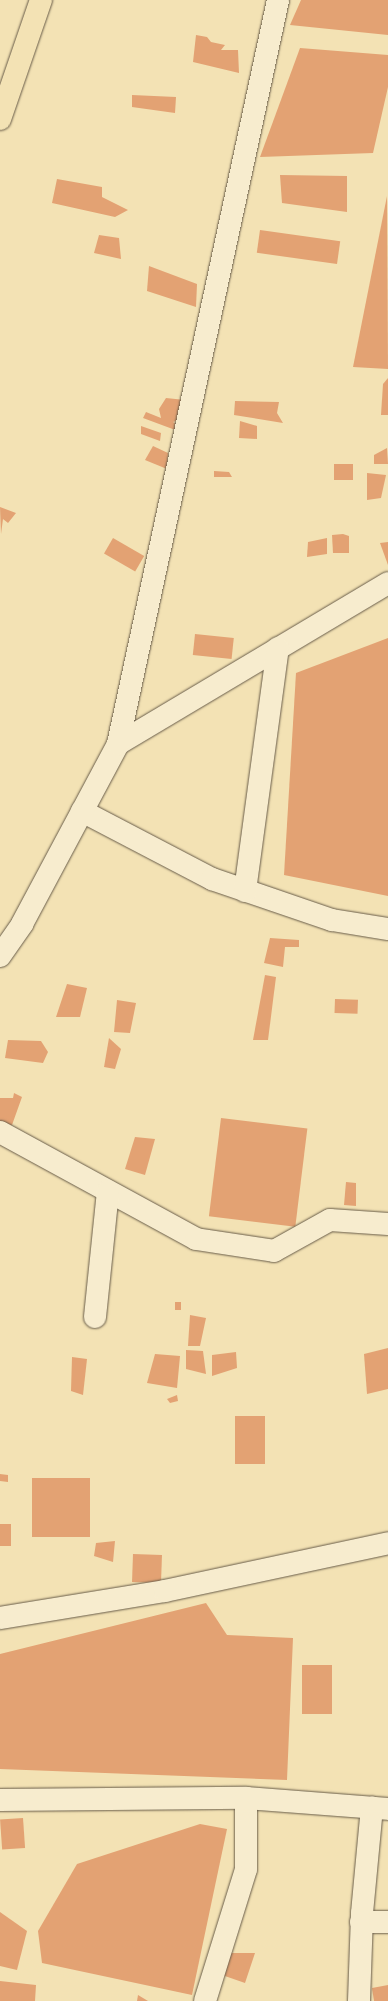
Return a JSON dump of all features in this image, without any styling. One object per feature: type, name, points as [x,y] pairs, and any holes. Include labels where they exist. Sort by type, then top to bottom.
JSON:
[{"type":"main road","points":[[0,117],[41,0]]},
{"type":"street","points":[[0,956],[22,924],[118,744],[278,0]]},
{"type":"street","points":[[118,744],[388,583]]},
{"type":"street","points":[[245,891],[278,648]]},
{"type":"street","points":[[82,811],[212,879],[332,920],[388,929]]},
{"type":"street","points":[[0,1132],[196,1239],[274,1251],[330,1220],[388,1224]]},
{"type":"street","points":[[95,1317],[108,1192]]},
{"type":"street","points":[[0,1618],[165,1591],[388,1543]]},
{"type":"street","points":[[0,1800],[246,1798],[380,1808],[361,1922],[360,2001]]},
{"type":"street","points":[[205,2001],[246,1869],[246,1798]]},
{"type":"street","points":[[361,1922],[388,1922]]},
{"type":"building","points":[[301,0],[388,0],[388,35],[290,25]]},
{"type":"building","points":[[196,35],[207,37],[211,42],[225,45],[221,50],[238,50],[239,73],[193,62]]},
{"type":"building","points":[[300,48],[388,55],[388,87],[373,153],[260,157]]},
{"type":"building","points":[[132,95],[176,97],[175,113],[132,107]]},
{"type":"building","points":[[280,175],[347,176],[347,212],[282,203]]},
{"type":"building","points":[[57,179],[102,187],[102,197],[128,210],[115,217],[52,203]]},
{"type":"building","points":[[387,196],[388,369],[353,367]]},
{"type":"building","points":[[260,230],[340,241],[337,264],[257,253]]},
{"type":"building","points":[[99,235],[119,238],[121,259],[94,253]]},
{"type":"building","points":[[149,266],[197,284],[196,307],[147,291]]},
{"type":"building","points":[[388,378],[388,415],[381,415],[383,384]]},
{"type":"building","points":[[166,398],[185,400],[182,419],[173,422],[178,425],[178,431],[143,418],[146,412],[161,418],[159,409]]},
{"type":"building","points":[[235,401],[279,402],[277,413],[283,423],[234,415]]},
{"type":"building","points":[[240,421],[257,426],[257,439],[239,438]]},
{"type":"building","points":[[141,426],[161,433],[160,441],[141,434]]},
{"type":"building","points":[[153,446],[168,453],[167,469],[145,460]]},
{"type":"building","points":[[387,448],[388,464],[374,464],[374,455]]},
{"type":"building","points":[[334,464],[353,464],[353,480],[334,480]]},
{"type":"building","points":[[214,471],[229,472],[232,477],[214,477]]},
{"type":"building","points":[[367,473],[386,475],[381,498],[367,500]]},
{"type":"building","points":[[0,507],[16,513],[8,523],[3,519],[1,534]]},
{"type":"building","points":[[343,534],[349,536],[349,553],[333,553],[332,535]]},
{"type":"building","points":[[113,538],[144,556],[135,572],[104,554]]},
{"type":"building","points":[[327,538],[327,554],[307,557],[308,542]]},
{"type":"building","points":[[388,542],[388,565],[380,543]]},
{"type":"building","points":[[195,634],[234,638],[232,659],[193,655]]},
{"type":"building","points":[[388,638],[388,896],[284,875],[296,673]]},
{"type":"building","points":[[270,938],[299,940],[299,947],[285,947],[283,967],[264,963]]},
{"type":"building","points":[[265,975],[276,977],[268,1040],[253,1040]]},
{"type":"building","points":[[67,984],[87,988],[80,1017],[56,1017]]},
{"type":"building","points":[[335,999],[358,1000],[357,1014],[335,1013]]},
{"type":"building","points":[[117,1000],[136,1003],[130,1033],[114,1032]]},
{"type":"building","points":[[109,1038],[121,1049],[115,1069],[104,1067]]},
{"type":"building","points":[[8,1040],[41,1041],[48,1052],[43,1063],[5,1058]]},
{"type":"building","points":[[14,1093],[22,1097],[12,1125],[0,1124],[0,1098],[13,1098]]},
{"type":"building","points":[[221,1118],[307,1129],[295,1227],[209,1216]]},
{"type":"building","points":[[135,1137],[155,1139],[145,1175],[125,1169]]},
{"type":"building","points":[[346,1182],[356,1183],[356,1206],[344,1205]]},
{"type":"building","points":[[175,1302],[181,1302],[181,1310],[175,1310]]},
{"type":"building","points":[[190,1315],[206,1318],[200,1346],[188,1346]]},
{"type":"building","points":[[388,1348],[388,1389],[367,1394],[364,1354]]},
{"type":"building","points":[[186,1350],[203,1351],[206,1374],[186,1369]]},
{"type":"building","points":[[236,1352],[237,1368],[212,1376],[212,1355]]},
{"type":"building","points":[[155,1354],[180,1356],[177,1388],[147,1383]]},
{"type":"building","points":[[72,1357],[87,1359],[83,1395],[71,1391]]},
{"type":"building","points":[[177,1395],[178,1401],[170,1403],[167,1399]]},
{"type":"building","points":[[235,1416],[265,1416],[265,1464],[235,1464]]},
{"type":"building","points":[[0,1474],[8,1475],[8,1482],[0,1481]]},
{"type":"building","points":[[32,1478],[90,1478],[90,1537],[32,1537]]},
{"type":"building","points":[[0,1524],[11,1524],[11,1546],[0,1546]]},
{"type":"building","points":[[115,1541],[113,1562],[94,1556],[96,1543]]},
{"type":"building","points":[[133,1554],[162,1555],[161,1583],[132,1582]]},
{"type":"building","points":[[206,1603],[227,1635],[293,1638],[287,1780],[0,1769],[0,1654]]},
{"type":"building","points":[[302,1665],[332,1665],[332,1714],[302,1714]]},
{"type":"building","points":[[23,1818],[25,1848],[2,1850],[0,1820]]},
{"type":"building","points":[[200,1824],[227,1829],[192,1995],[42,1963],[38,1931],[77,1864]]},
{"type":"building","points":[[0,1912],[27,1931],[17,1970],[0,1966]]},
{"type":"building","points":[[230,1953],[255,1953],[245,1983],[222,1975]]},
{"type":"building","points":[[0,1981],[36,1985],[35,2001],[0,2001]]},
{"type":"building","points":[[388,1985],[388,2001],[374,2001],[372,1988]]},
{"type":"building","points":[[138,1995],[148,2001],[137,2001]]}]
